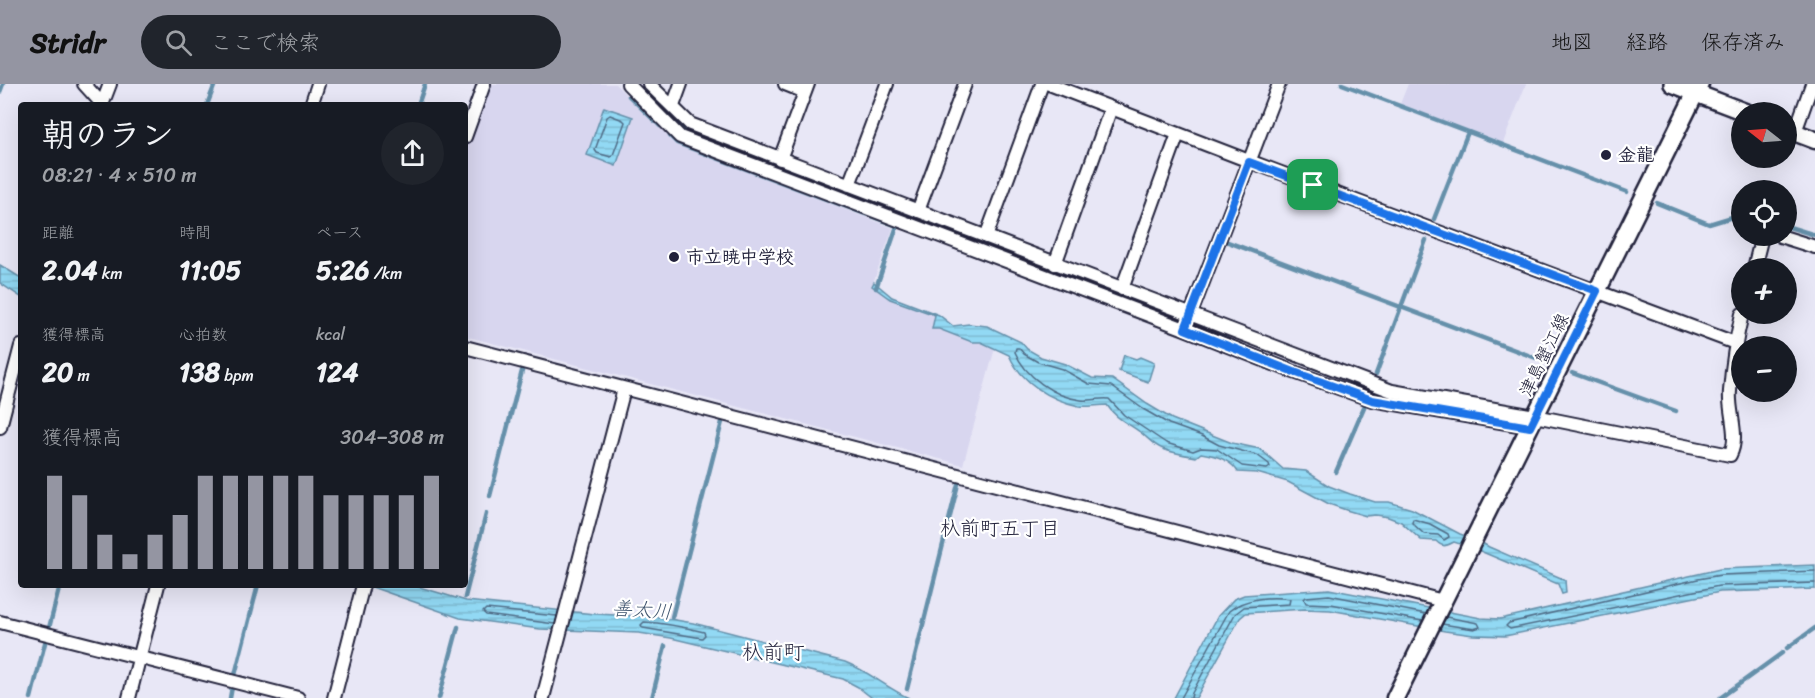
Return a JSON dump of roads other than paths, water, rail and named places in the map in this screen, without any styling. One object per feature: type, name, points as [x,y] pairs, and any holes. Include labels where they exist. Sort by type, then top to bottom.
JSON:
[{"type":"main road","points":[[1698,88],[1731,105]]},
{"type":"main road","name":"津島蟹江線","points":[[1395,698],[1698,88]]},
{"type":"main road","points":[[1797,134],[1815,141]]},
{"type":"street","points":[[84,84],[99,102]]},
{"type":"street","points":[[103,102],[110,84]]},
{"type":"street","points":[[312,102],[318,84]]},
{"type":"street","points":[[468,129],[484,84]]},
{"type":"street","points":[[628,84],[680,137],[1372,400],[1532,422],[1730,455],[1735,446],[1731,384]]},
{"type":"street","points":[[649,84],[690,124],[780,159],[1392,391],[1532,422]]},
{"type":"street","points":[[673,106],[681,84]]},
{"type":"street","points":[[780,159],[806,88],[785,84]]},
{"type":"street","points":[[849,185],[887,84]]},
{"type":"street","points":[[918,211],[965,84]]},
{"type":"street","points":[[986,237],[1042,84]]},
{"type":"street","points":[[1049,84],[1249,162],[1731,341]]},
{"type":"street","points":[[1185,329],[1279,84]]},
{"type":"street","points":[[1672,84],[1698,88]]},
{"type":"street","points":[[1797,118],[1812,84]]},
{"type":"street","points":[[1055,264],[1111,108]]},
{"type":"street","points":[[1122,289],[1178,134]]},
{"type":"street","points":[[1797,241],[1815,247]]},
{"type":"street","points":[[468,348],[1441,604]]},
{"type":"street","points":[[0,427],[18,358]]},
{"type":"street","points":[[543,698],[624,389]]},
{"type":"street","points":[[129,698],[157,588]]},
{"type":"street","points":[[334,698],[362,588]]},
{"type":"street","points":[[0,622],[298,698]]},
{"type":"water","points":[[604,107],[633,117],[616,166],[587,155]]},
{"type":"water","points":[[0,265],[18,276],[18,295],[0,283]]},
{"type":"water","points":[[874,282],[892,297],[939,315],[953,326],[969,324],[987,326],[1021,342],[1027,349],[1041,357],[1065,364],[1092,378],[1112,379],[1172,419],[1232,443],[1260,449],[1283,469],[1306,471],[1329,486],[1350,494],[1375,502],[1389,502],[1412,509],[1460,534],[1565,580],[1566,593],[1562,594],[1558,584],[1473,548],[1454,542],[1445,546],[1436,541],[1421,540],[1401,522],[1388,517],[1366,516],[1346,510],[1329,504],[1288,482],[1257,473],[1238,472],[1231,464],[1217,456],[1201,453],[1196,457],[1156,446],[1118,417],[1107,405],[1079,406],[1058,399],[1038,388],[1021,374],[1009,355],[981,342],[972,342],[939,329],[932,329],[935,315],[890,299],[872,286]]},
{"type":"water","points":[[1124,355],[1136,359],[1140,357],[1154,363],[1148,382],[1119,371]]},
{"type":"water","points":[[1815,565],[1815,589],[1720,592],[1505,636],[1445,631],[1330,610],[1305,609],[1246,613],[1240,618],[1196,698],[1174,698],[1218,616],[1234,599],[1244,595],[1329,589],[1481,618],[1500,619],[1720,569]]},
{"type":"water","points":[[375,588],[423,588],[466,601],[595,614],[658,617],[693,623],[845,662],[909,698],[872,698],[843,679],[671,638],[639,633],[540,629],[460,618]]},
{"type":"waterway","points":[[0,92],[3,84]]},
{"type":"waterway","points":[[208,102],[215,84]]},
{"type":"waterway","points":[[419,102],[425,84]]},
{"type":"waterway","points":[[1342,84],[1627,192]]},
{"type":"waterway","points":[[629,96],[660,126]]},
{"type":"waterway","points":[[655,103],[684,131],[1178,320]]},
{"type":"waterway","points":[[1434,219],[1468,132]]},
{"type":"waterway","points":[[670,136],[677,143],[897,226],[876,288]]},
{"type":"waterway","points":[[1657,203],[1709,224],[1731,217]]},
{"type":"waterway","points":[[1797,229],[1815,235]]},
{"type":"waterway","points":[[1376,374],[1426,240]]},
{"type":"waterway","points":[[1228,242],[1544,361]]},
{"type":"waterway","points":[[1199,327],[1227,339]]},
{"type":"waterway","points":[[490,496],[522,371]]},
{"type":"waterway","points":[[1572,373],[1676,411]]},
{"type":"waterway","points":[[1358,389],[1384,397]]},
{"type":"waterway","points":[[1336,472],[1364,407]]},
{"type":"waterway","name":"善太川","points":[[672,617],[722,422]]},
{"type":"waterway","points":[[907,689],[958,484]]},
{"type":"waterway","points":[[468,585],[486,514]]},
{"type":"waterway","points":[[49,628],[59,588]]},
{"type":"waterway","points":[[235,675],[257,588]]},
{"type":"waterway","points":[[465,597],[467,588]]},
{"type":"waterway","points":[[439,698],[458,627]]},
{"type":"waterway","points":[[1787,648],[1815,628]]},
{"type":"waterway","points":[[31,698],[46,639]]},
{"type":"waterway","points":[[652,698],[665,646]]},
{"type":"waterway","points":[[1720,698],[1782,653]]},
{"type":"waterway","points":[[230,698],[232,687]]},
{"type":"place","name":"金龍","points":[[1606,155]]},
{"type":"place","name":"市立暁中学校","points":[[674,257]]},
{"type":"district","name":"杁前町五丁目","points":[[1000,528]]},
{"type":"district","name":"杁前町","points":[[773,652]]}]
